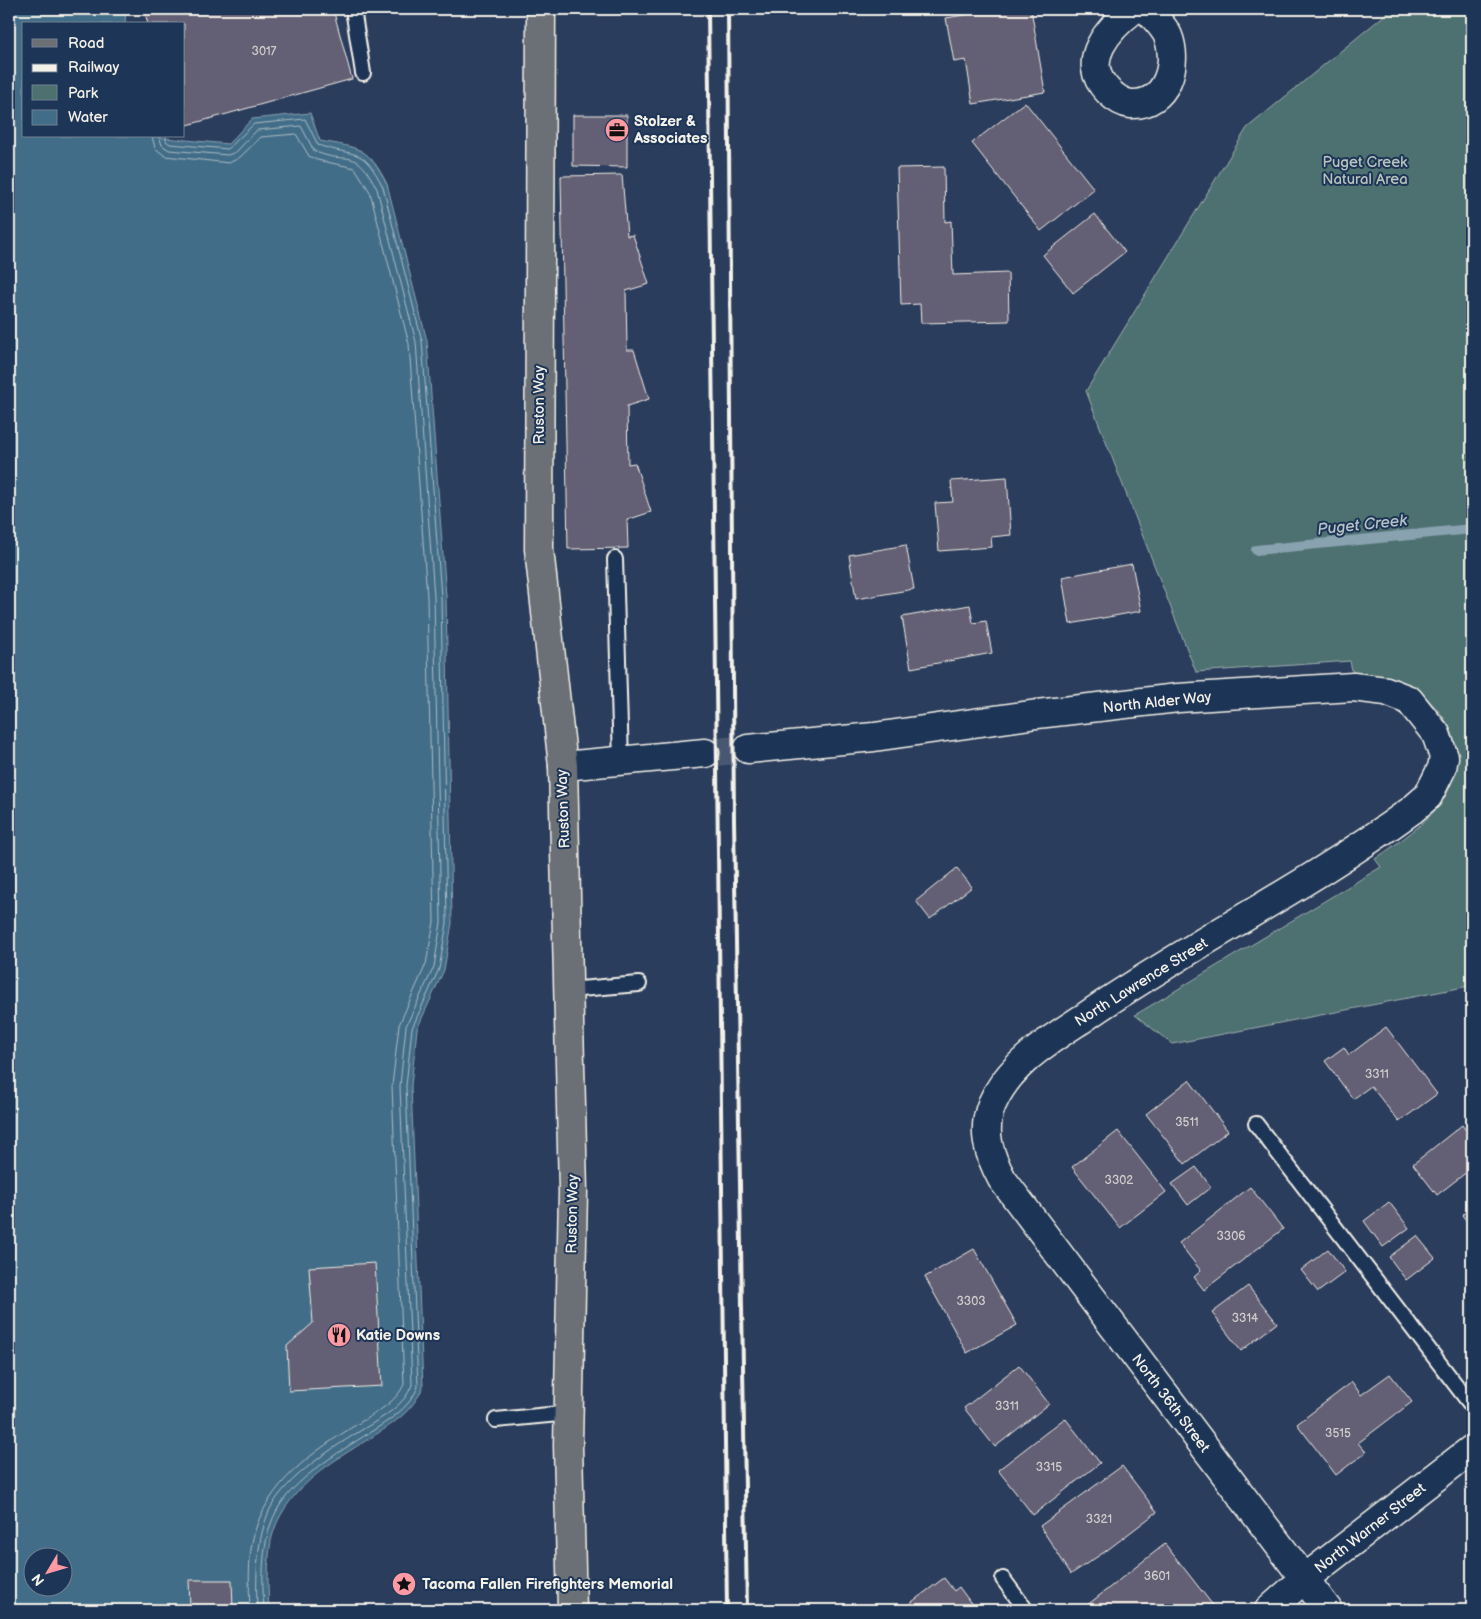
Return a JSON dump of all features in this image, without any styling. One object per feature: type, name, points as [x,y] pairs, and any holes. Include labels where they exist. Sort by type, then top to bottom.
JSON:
[{"type":"main road","name":"Ruston Way","points":[[541,9],[538,365],[539,549],[563,766],[573,1191],[569,1413],[572,1610]]},
{"type":"street","points":[[1134,9],[1107,32],[1099,46],[1097,66],[1101,82],[1106,90],[1121,101],[1133,104],[1149,99],[1159,93],[1166,85],[1172,67],[1172,51],[1168,36],[1146,9]]},
{"type":"street","name":"North Alder Way","points":[[748,749],[874,737],[1037,714],[1178,698],[1353,687],[1386,691],[1409,700],[1436,734],[1444,757],[1442,768],[1428,796],[1391,825]]},
{"type":"street","points":[[563,766],[705,753]]},
{"type":"street","name":"North Lawrence Street","points":[[1014,1196],[990,1156],[987,1130],[992,1104],[1006,1081],[1021,1063],[1050,1040],[1120,993],[1391,825]]},
{"type":"street","name":"North 36th Street","points":[[1014,1196],[1328,1610]]},
{"type":"street","name":"North Warner Street","points":[[1269,1610],[1304,1579],[1472,1449]]},
{"type":"lane","points":[[353,9],[363,73]]},
{"type":"lane","points":[[615,559],[621,761]]},
{"type":"lane","points":[[568,990],[639,984]]},
{"type":"lane","points":[[1256,1124],[1472,1406]]},
{"type":"lane","points":[[496,1420],[569,1413]]},
{"type":"lane","points":[[1003,1579],[1026,1610]]},
{"type":"green space","name":"Puget Creek Natural Area","points":[[1392,9],[1472,9],[1472,991],[1469,986],[1172,1044],[1135,1015],[1381,867],[1375,859],[1427,819],[1443,799],[1449,789],[1452,778],[1455,745],[1452,732],[1442,715],[1421,693],[1406,684],[1393,680],[1353,675],[1350,661],[1196,672],[1086,391],[1247,128]]},
{"type":"water","points":[[9,9],[126,9],[125,22],[22,22],[22,138],[165,138],[228,144],[252,119],[310,113],[320,141],[345,145],[362,151],[374,163],[387,184],[427,341],[446,596],[452,923],[444,970],[417,1029],[411,1086],[423,1387],[414,1403],[402,1416],[325,1468],[297,1493],[277,1523],[271,1541],[268,1584],[269,1610],[9,1610]]},
{"type":"building","points":[[144,9],[333,9],[352,79],[185,126],[185,22],[147,22]]},
{"type":"building","points":[[1000,9],[1031,9],[1045,92],[973,104],[966,60],[954,62],[946,18]]},
{"type":"building","points":[[1025,102],[1094,189],[1041,231],[972,143]]},
{"type":"building","points":[[573,115],[627,115],[627,167],[573,166]]},
{"type":"building","points":[[944,167],[945,222],[951,221],[953,275],[1008,273],[1009,321],[921,323],[920,304],[901,305],[897,168]]},
{"type":"building","points":[[622,175],[627,236],[633,235],[649,284],[626,291],[627,350],[634,350],[649,399],[627,406],[628,464],[635,463],[651,512],[627,520],[628,548],[568,549],[561,176]]},
{"type":"building","points":[[1095,214],[1125,252],[1073,293],[1043,255]]},
{"type":"building","points":[[1007,477],[1011,535],[991,537],[992,547],[939,551],[935,503],[953,502],[951,481]]},
{"type":"building","points":[[906,545],[914,589],[856,599],[849,555]]},
{"type":"building","points":[[1132,564],[1141,611],[1070,624],[1062,577]]},
{"type":"building","points":[[970,605],[973,623],[986,621],[992,653],[911,668],[902,617]]},
{"type":"building","points":[[957,868],[972,887],[930,919],[916,901]]},
{"type":"building","points":[[1386,1027],[1437,1094],[1399,1122],[1371,1086],[1353,1099],[1325,1061],[1344,1047],[1349,1055]]},
{"type":"building","points":[[1189,1080],[1228,1131],[1185,1164],[1146,1114]]},
{"type":"building","points":[[1462,1125],[1472,1139],[1472,1168],[1437,1195],[1413,1164]]},
{"type":"building","points":[[1118,1131],[1166,1192],[1120,1228],[1072,1167]]},
{"type":"building","points":[[1196,1167],[1211,1187],[1188,1205],[1172,1184]]},
{"type":"building","points":[[1250,1187],[1283,1229],[1204,1290],[1194,1277],[1201,1271],[1179,1243]]},
{"type":"building","points":[[1389,1202],[1409,1228],[1383,1247],[1364,1221]]},
{"type":"building","points":[[1472,1207],[1472,1228],[1462,1215]]},
{"type":"building","points":[[1417,1236],[1435,1258],[1406,1280],[1389,1257]]},
{"type":"building","points":[[974,1249],[1017,1325],[967,1353],[925,1277]]},
{"type":"building","points":[[1328,1249],[1345,1272],[1318,1292],[1301,1270]]},
{"type":"building","name":"Katie Downs","points":[[375,1263],[382,1386],[289,1391],[287,1346],[313,1323],[309,1267]]},
{"type":"building","points":[[1248,1286],[1277,1323],[1241,1351],[1212,1313]]},
{"type":"building","points":[[1019,1365],[1049,1404],[995,1447],[964,1408]]},
{"type":"building","points":[[1390,1374],[1412,1402],[1358,1443],[1366,1452],[1336,1475],[1297,1424],[1352,1382],[1361,1395]]},
{"type":"building","points":[[1065,1418],[1100,1463],[1033,1515],[998,1470]]},
{"type":"building","points":[[1122,1466],[1157,1512],[1106,1551],[1071,1574],[1040,1526]]},
{"type":"building","points":[[1165,1544],[1215,1608],[1212,1610],[1081,1610]]},
{"type":"building","points":[[944,1578],[954,1591],[959,1587],[973,1606],[967,1610],[901,1610]]},
{"type":"building","points":[[189,1580],[232,1580],[233,1610],[175,1610],[174,1608],[190,1607]]},
{"type":"waterway","name":"Puget Creek","points":[[1256,550],[1472,529]]},
{"type":"tunnel","points":[[705,753],[748,749]]},
{"type":"railway","points":[[708,9],[727,1610]]},
{"type":"railway","points":[[728,9],[734,820],[747,1610]]},
{"type":"place","name":"Stolzer & Associates","points":[[617,130]]},
{"type":"place","name":"Katie Downs","points":[[339,1335]]},
{"type":"place","name":"Tacoma Fallen Firefighters Memorial","points":[[404,1584]]}]
